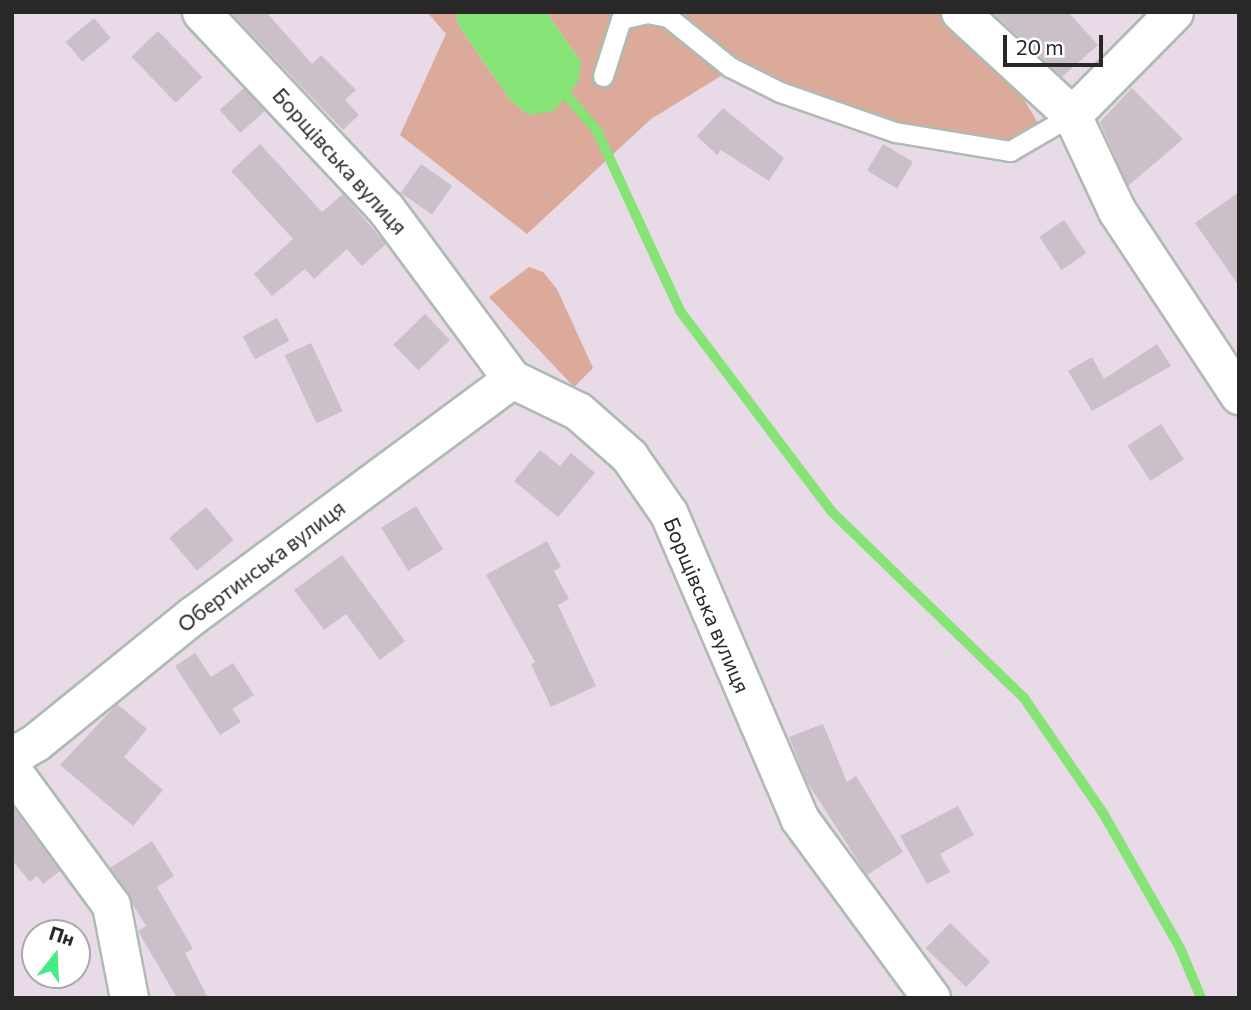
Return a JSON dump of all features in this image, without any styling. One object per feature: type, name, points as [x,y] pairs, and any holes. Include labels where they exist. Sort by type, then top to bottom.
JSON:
[{"type":"street","name":"Борщівська вулиця","points":[[201,12],[386,209],[512,379],[578,411],[629,456],[669,514],[799,818],[931,998]]},
{"type":"street","points":[[960,12],[1072,115],[1117,211],[1239,395]]},
{"type":"street","points":[[1072,115],[1174,12]]},
{"type":"street","name":"Обертинська вулиця","points":[[12,756],[36,743],[193,615],[512,379]]},
{"type":"street","points":[[12,770],[111,905],[129,998]]},
{"type":"lane","points":[[603,76],[621,19],[647,13],[668,17],[730,67],[780,92],[895,132],[1010,151],[1072,115]]},
{"type":"shaded area","points":[[427,12],[455,12],[460,28],[511,101],[529,115],[581,62],[546,12],[971,12],[1046,136],[1010,157],[896,138],[729,71],[651,119],[527,234],[400,135],[446,34]]},
{"type":"shaded area","points":[[455,12],[546,12],[581,62],[578,82],[554,111],[529,115],[511,101],[460,28]]},
{"type":"shaded area","points":[[529,267],[543,272],[557,289],[593,368],[574,387],[489,297]]},
{"type":"building","points":[[230,12],[266,12],[312,64],[321,55],[356,90],[345,100],[359,115],[343,130]]},
{"type":"building","points":[[992,12],[1068,12],[1098,45],[1062,77]]},
{"type":"building","points":[[94,18],[111,38],[82,62],[66,42]]},
{"type":"building","points":[[158,31],[202,77],[176,103],[131,57]]},
{"type":"building","points":[[244,88],[265,111],[240,133],[219,110]]},
{"type":"building","points":[[1132,88],[1183,139],[1128,186],[1100,122]]},
{"type":"building","points":[[723,108],[784,158],[769,181],[721,150],[717,155],[697,136]]},
{"type":"building","points":[[260,144],[322,212],[343,194],[386,244],[362,266],[347,249],[314,279],[305,269],[272,296],[254,274],[293,239],[231,171]]},
{"type":"building","points":[[883,144],[913,162],[897,189],[867,171]]},
{"type":"building","points":[[421,164],[452,186],[432,214],[401,193]]},
{"type":"building","points":[[1239,192],[1239,286],[1195,223]]},
{"type":"building","points":[[1064,220],[1086,253],[1061,270],[1039,237]]},
{"type":"building","points":[[425,314],[450,340],[418,370],[393,345]]},
{"type":"building","points":[[277,318],[289,341],[255,359],[243,336]]},
{"type":"building","points":[[311,343],[343,411],[316,423],[285,355]]},
{"type":"building","points":[[1157,344],[1171,366],[1092,411],[1068,371],[1092,357],[1104,379]]},
{"type":"building","points":[[1161,424],[1184,459],[1150,481],[1127,446]]},
{"type":"building","points":[[540,450],[560,466],[571,453],[595,473],[558,517],[514,481]]},
{"type":"building","points":[[416,506],[443,549],[408,571],[381,528]]},
{"type":"building","points":[[206,507],[234,540],[197,571],[169,538]]},
{"type":"building","points":[[547,541],[561,567],[554,571],[569,599],[558,605],[596,686],[551,707],[531,664],[535,662],[486,575]]},
{"type":"building","points":[[342,555],[405,641],[380,660],[346,614],[324,630],[294,590]]},
{"type":"building","points":[[195,653],[211,677],[233,663],[254,695],[232,709],[241,722],[220,735],[175,666]]},
{"type":"building","points":[[117,704],[147,729],[124,757],[163,790],[133,826],[60,765]]},
{"type":"building","points":[[823,724],[847,782],[856,776],[903,852],[867,875],[807,782],[789,737]]},
{"type":"building","points":[[12,806],[60,871],[43,884],[37,876],[30,882],[12,860]]},
{"type":"building","points":[[958,806],[974,835],[940,854],[950,872],[927,884],[900,836]]},
{"type":"building","points":[[152,841],[174,876],[157,887],[193,949],[185,953],[208,998],[177,998],[138,931],[146,926],[110,868]]},
{"type":"building","points":[[950,923],[990,962],[966,987],[926,948]]},
{"type":"waterway","points":[[559,86],[597,131],[680,311],[831,511],[1024,698],[1103,813],[1180,948],[1201,998]]}]
